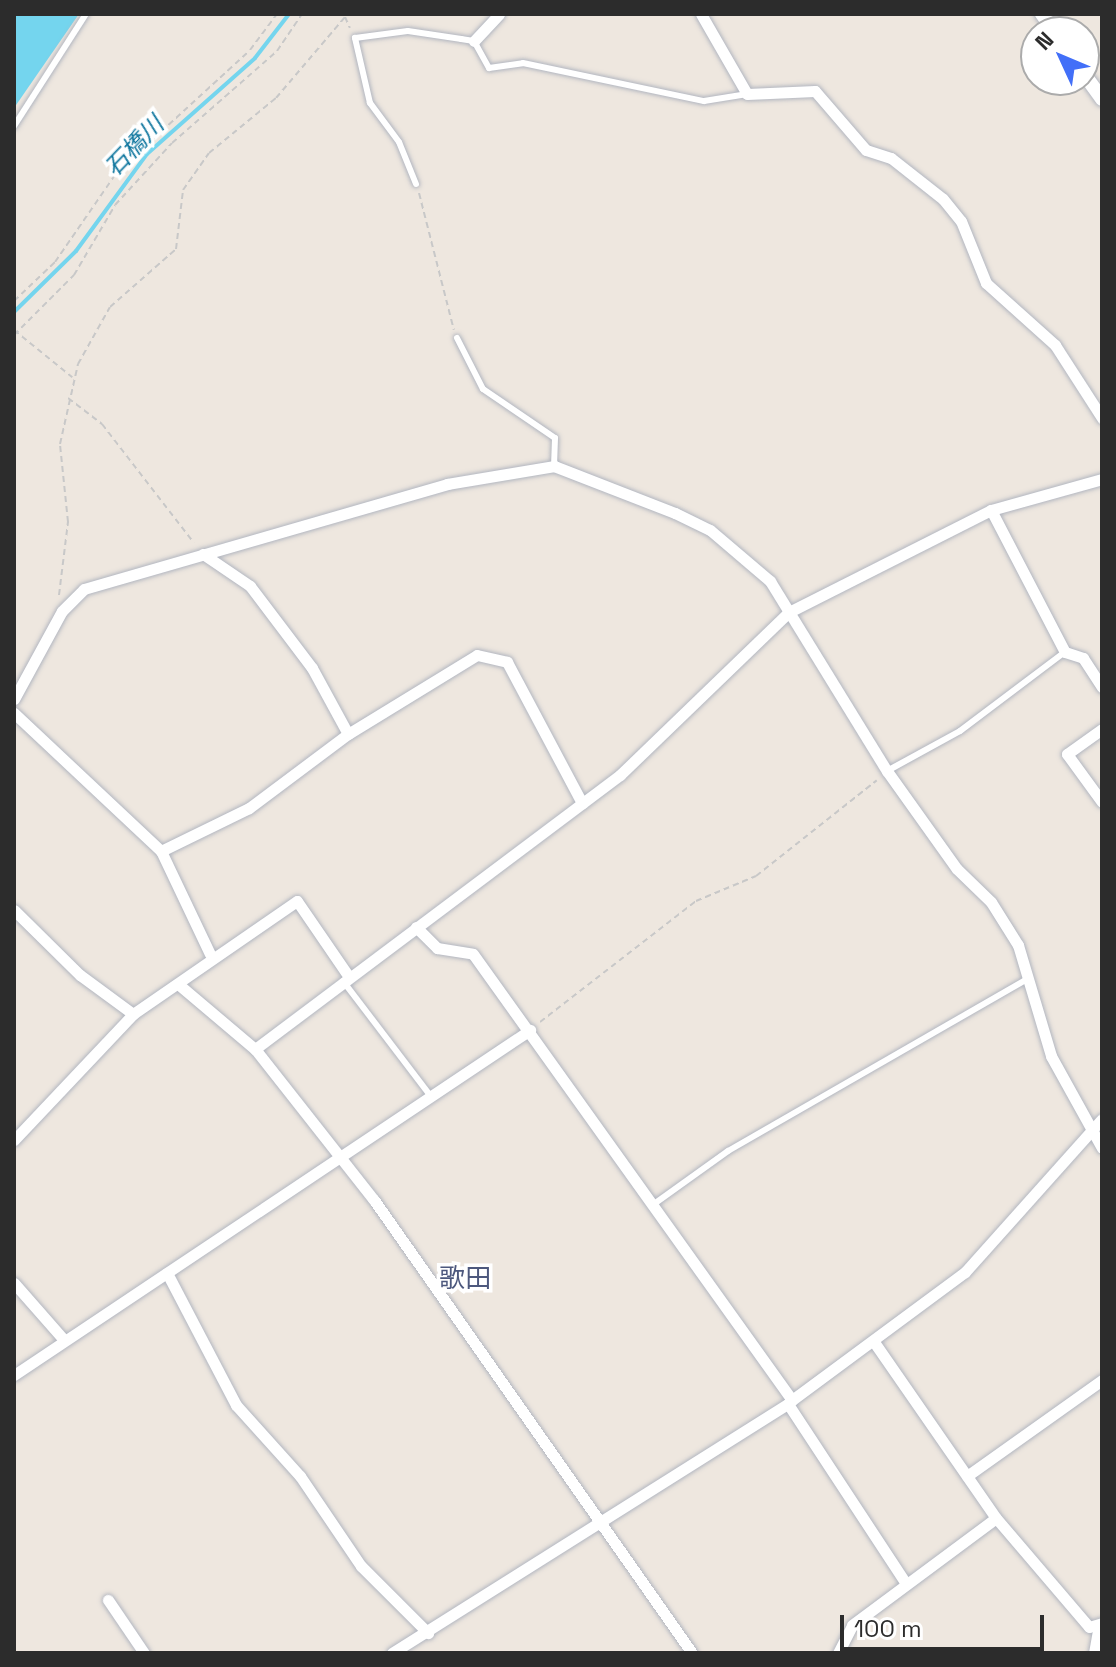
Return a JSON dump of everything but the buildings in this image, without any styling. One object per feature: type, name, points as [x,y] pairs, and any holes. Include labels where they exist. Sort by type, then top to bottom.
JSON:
[{"type":"street","points":[[474,41],[499,14]]},
{"type":"street","points":[[701,14],[747,94],[815,91],[866,150],[891,158],[943,199],[961,221],[986,283],[1055,345],[1102,418]]},
{"type":"street","points":[[14,699],[62,611],[84,589],[447,484],[554,466],[710,530],[770,581],[887,771],[957,869],[991,902],[1028,979],[1051,1056],[1102,1148]]},
{"type":"street","points":[[255,1049],[582,803],[789,612],[991,510],[1102,479]]},
{"type":"street","points":[[991,510],[1065,652],[1083,658],[1102,687]]},
{"type":"street","points":[[203,554],[256,593],[312,668],[348,734]]},
{"type":"street","points":[[161,851],[249,808],[348,734],[477,655],[507,662],[582,803]]},
{"type":"street","points":[[14,713],[161,851],[210,954]]},
{"type":"street","points":[[1102,729],[1067,754],[1102,802]]},
{"type":"street","points":[[14,1140],[133,1014],[178,984],[210,954],[297,901],[346,979]]},
{"type":"street","points":[[14,910],[80,975],[133,1014]]},
{"type":"street","points":[[416,927],[437,948],[473,954],[530,1030],[790,1402],[905,1582]]},
{"type":"street","points":[[178,984],[255,1049],[340,1161],[692,1653]]},
{"type":"street","points":[[14,1375],[340,1161],[429,1094],[530,1030]]},
{"type":"street","points":[[392,1653],[790,1402],[874,1342],[965,1272],[1102,1119]]},
{"type":"street","points":[[167,1273],[236,1405],[300,1476],[361,1566],[428,1633]]},
{"type":"street","points":[[14,1283],[64,1340]]},
{"type":"street","points":[[874,1342],[996,1518],[1089,1627],[1101,1625],[1094,1653]]},
{"type":"street","points":[[967,1476],[1102,1380]]},
{"type":"street","points":[[838,1653],[852,1625],[905,1582],[918,1582],[996,1518]]},
{"type":"street","points":[[108,1600],[144,1653]]},
{"type":"lane","points":[[14,126],[86,14]]},
{"type":"lane","points":[[416,184],[399,142],[370,103],[355,38],[408,31],[474,41],[489,68],[523,63],[704,101],[747,94]]},
{"type":"lane","points":[[457,338],[483,389],[555,438],[554,466]]},
{"type":"lane","points":[[887,771],[960,731],[1065,652]]},
{"type":"lane","points":[[346,979],[429,1094]]},
{"type":"lane","points":[[654,1204],[728,1151],[1028,979]]},
{"type":"path","points":[[14,301],[55,262],[117,172],[250,50],[277,14]]},
{"type":"path","points":[[72,378],[15,333],[74,275],[115,205],[172,143],[277,51],[302,14]]},
{"type":"path","points":[[62,611],[68,522],[60,444],[72,378],[110,307],[176,249],[183,190],[209,153],[276,98],[344,16],[355,38]]},
{"type":"path","points":[[416,184],[457,338]]},
{"type":"path","points":[[67,397],[102,424],[203,554]]},
{"type":"path","points":[[530,1030],[696,901],[756,876],[887,771]]},
{"type":"water","points":[[14,14],[79,14],[14,108]]},
{"type":"waterway","name":"石橋川","points":[[14,312],[76,251],[147,154],[255,58],[289,14]]},
{"type":"district","name":"歌田","points":[[465,1279]]}]
